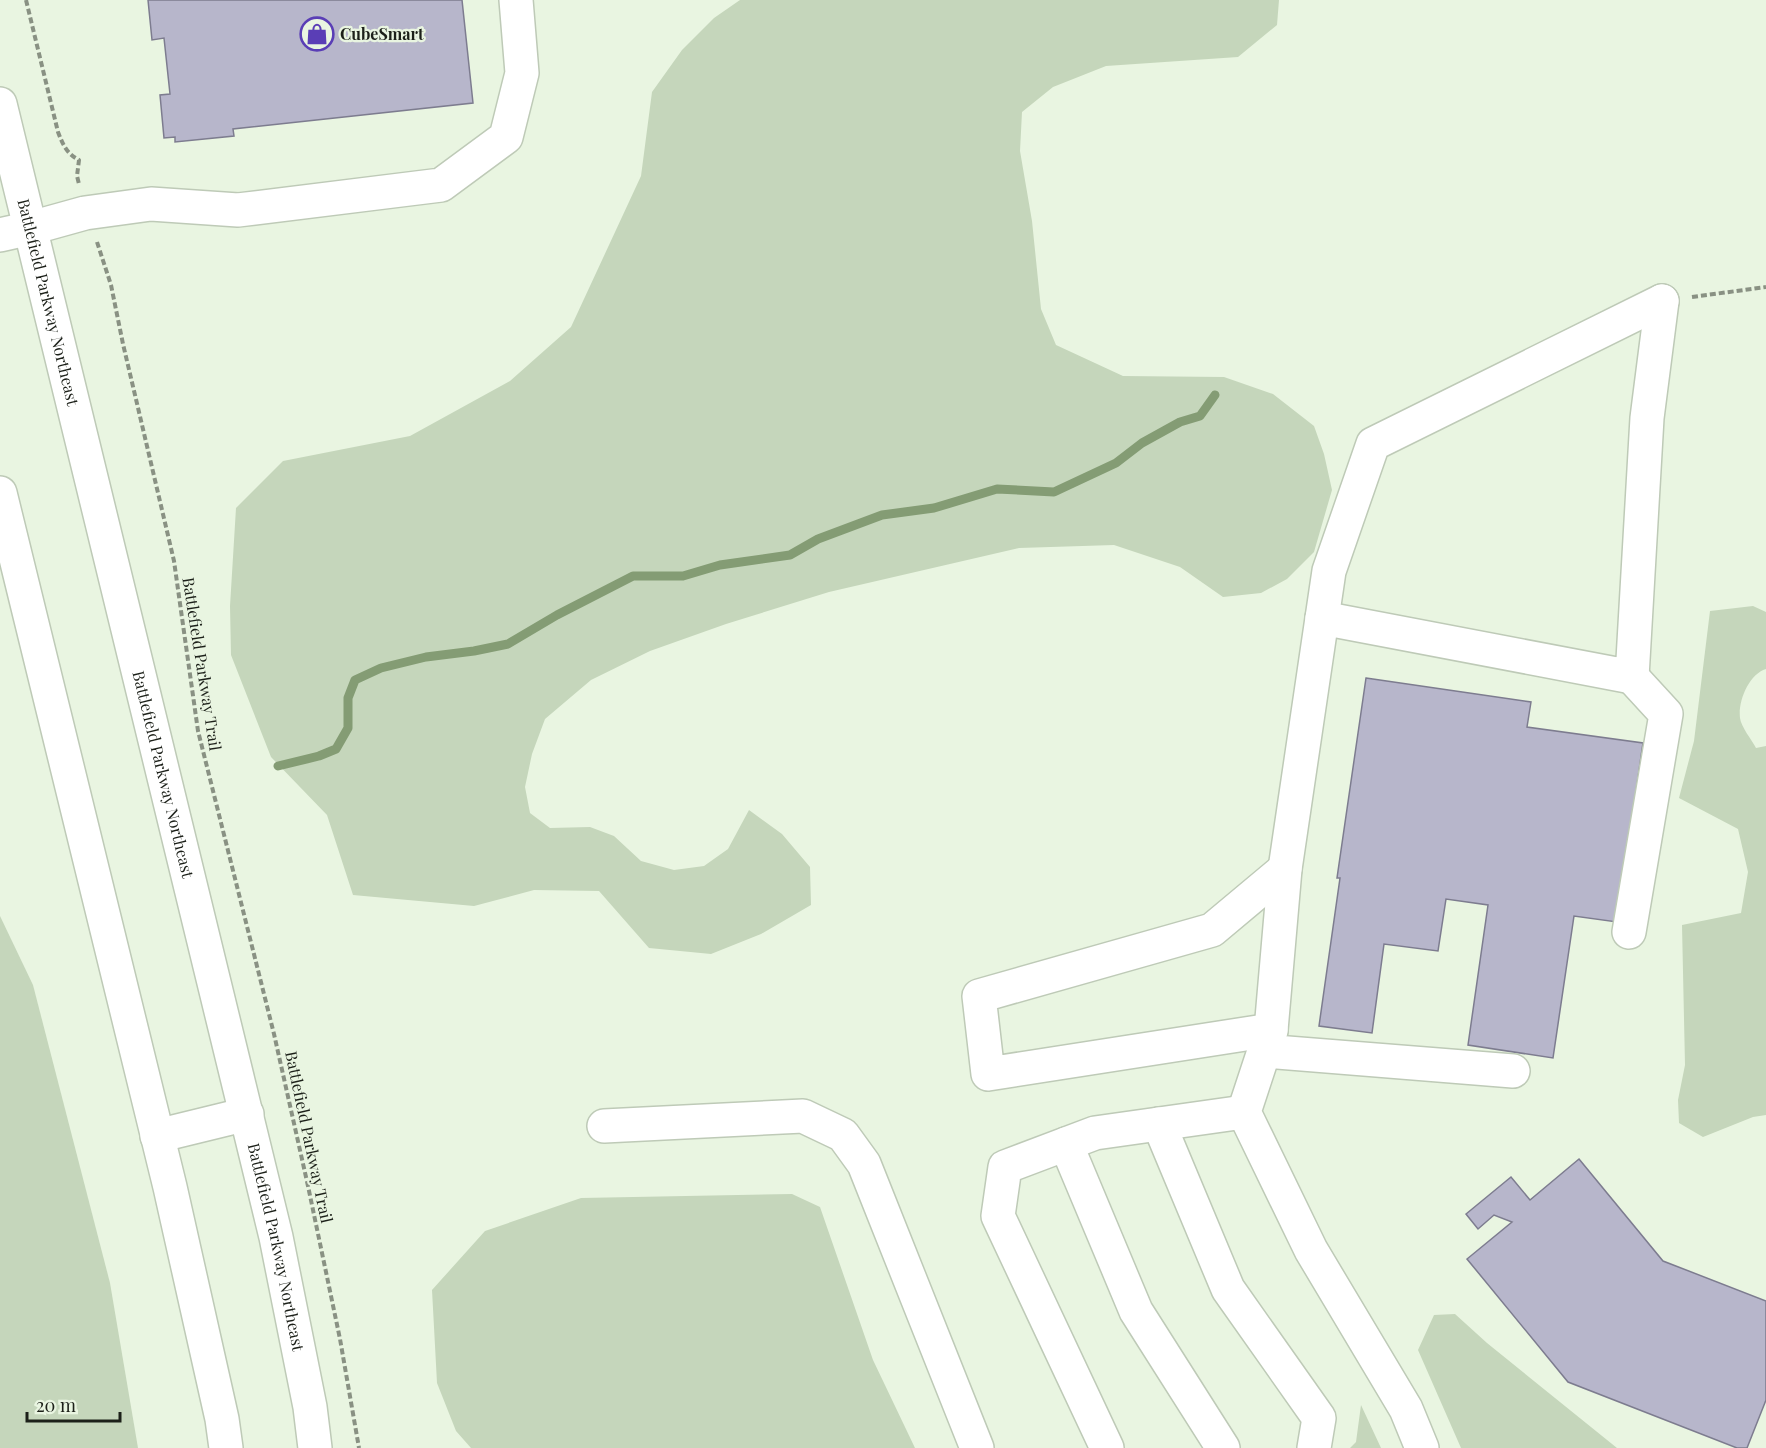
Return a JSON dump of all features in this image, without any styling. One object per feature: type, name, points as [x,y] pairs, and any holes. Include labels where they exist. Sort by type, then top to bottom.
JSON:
[{"type":"main road","points":[[0,235],[85,213],[151,204],[238,210],[441,185],[506,137],[522,73],[516,0]]},
{"type":"main road","name":"Battlefield Parkway Northeast","points":[[0,104],[276,1237],[310,1407],[315,1448]]},
{"type":"main road","points":[[1422,1448],[1406,1409],[1311,1250],[1244,1112],[1268,1041],[1285,869],[1329,571],[1373,444],[1662,302]]},
{"type":"main road","points":[[1632,677],[1647,418],[1662,302]]},
{"type":"main road","points":[[0,493],[157,1136],[222,1419],[226,1448]]},
{"type":"main road","points":[[1322,618],[1632,677],[1666,714],[1629,932]]},
{"type":"main road","points":[[1285,869],[1212,930],[980,996],[988,1074],[1268,1041],[1513,1071]]},
{"type":"main road","points":[[1107,1448],[998,1216],[1005,1167],[1095,1133],[1244,1112]]},
{"type":"main road","points":[[157,1136],[246,1114]]},
{"type":"main road","points":[[604,1126],[803,1116],[843,1135],[864,1164],[977,1448]]},
{"type":"main road","points":[[1159,1124],[1228,1289],[1319,1418],[1314,1448]]},
{"type":"main road","points":[[1066,1144],[1136,1311],[1223,1448]]},
{"type":"path","name":"Battlefield Parkway Trail","points":[[26,0],[58,132],[66,150],[80,160],[77,176],[85,213],[105,262],[111,285],[174,561],[198,731],[274,1034],[340,1339],[359,1448]]},
{"type":"path","points":[[1662,302],[1766,287]]},
{"type":"green space","points":[[740,0],[1279,0],[1277,25],[1238,57],[1106,66],[1053,87],[1022,112],[1020,151],[1032,221],[1041,309],[1056,345],[1123,376],[1224,377],[1273,394],[1314,426],[1324,454],[1332,490],[1314,552],[1287,579],[1261,593],[1223,597],[1180,567],[1114,545],[1019,548],[829,592],[726,624],[650,651],[591,680],[545,719],[532,754],[525,787],[530,813],[550,828],[590,827],[614,836],[641,861],[674,870],[704,866],[728,849],[749,810],[782,834],[810,867],[811,905],[761,934],[711,954],[649,948],[599,891],[534,890],[474,906],[353,895],[327,815],[271,757],[231,655],[230,606],[236,508],[283,461],[410,436],[510,381],[571,327],[641,176],[652,92],[682,50],[714,18]]},
{"type":"green space","points":[[1753,606],[1766,612],[1766,669],[1754,676],[1746,689],[1741,704],[1740,718],[1756,748],[1766,746],[1766,1115],[1753,1117],[1703,1137],[1679,1123],[1678,1100],[1685,1065],[1682,925],[1741,913],[1748,872],[1738,829],[1679,798],[1694,741],[1710,611]]},
{"type":"green space","points":[[0,916],[33,985],[110,1283],[138,1448],[0,1448]]},
{"type":"green space","points":[[792,1194],[820,1207],[873,1360],[915,1448],[471,1448],[456,1431],[437,1383],[432,1290],[485,1231],[581,1198]]},
{"type":"green space","points":[[1455,1314],[1487,1343],[1617,1448],[1461,1448],[1418,1350],[1434,1315]]},
{"type":"green space","points":[[1361,1405],[1381,1448],[1350,1448],[1356,1442]]},
{"type":"building","points":[[148,0],[462,0],[473,103],[233,129],[234,136],[175,142],[175,137],[164,138],[160,95],[170,94],[164,38],[152,40]]},
{"type":"building","points":[[1366,678],[1531,702],[1527,727],[1643,743],[1617,922],[1574,916],[1553,1058],[1468,1045],[1488,905],[1446,899],[1438,951],[1384,944],[1372,1033],[1319,1026],[1340,878],[1337,878]]},
{"type":"building","points":[[1579,1159],[1663,1261],[1766,1301],[1766,1400],[1747,1448],[1737,1448],[1568,1382],[1467,1259],[1512,1222],[1494,1215],[1478,1229],[1466,1214],[1511,1177],[1530,1200]]},
{"type":"waterway","points":[[278,766],[319,756],[336,749],[348,728],[348,698],[355,680],[381,668],[426,657],[508,644],[557,615],[633,576],[683,576],[720,565],[790,555],[818,539],[882,515],[934,508],[997,489],[1054,492],[1116,463],[1142,443],[1180,422],[1200,416],[1215,395]]},
{"type":"place","name":"CubeSmart","points":[[317,34]]}]
